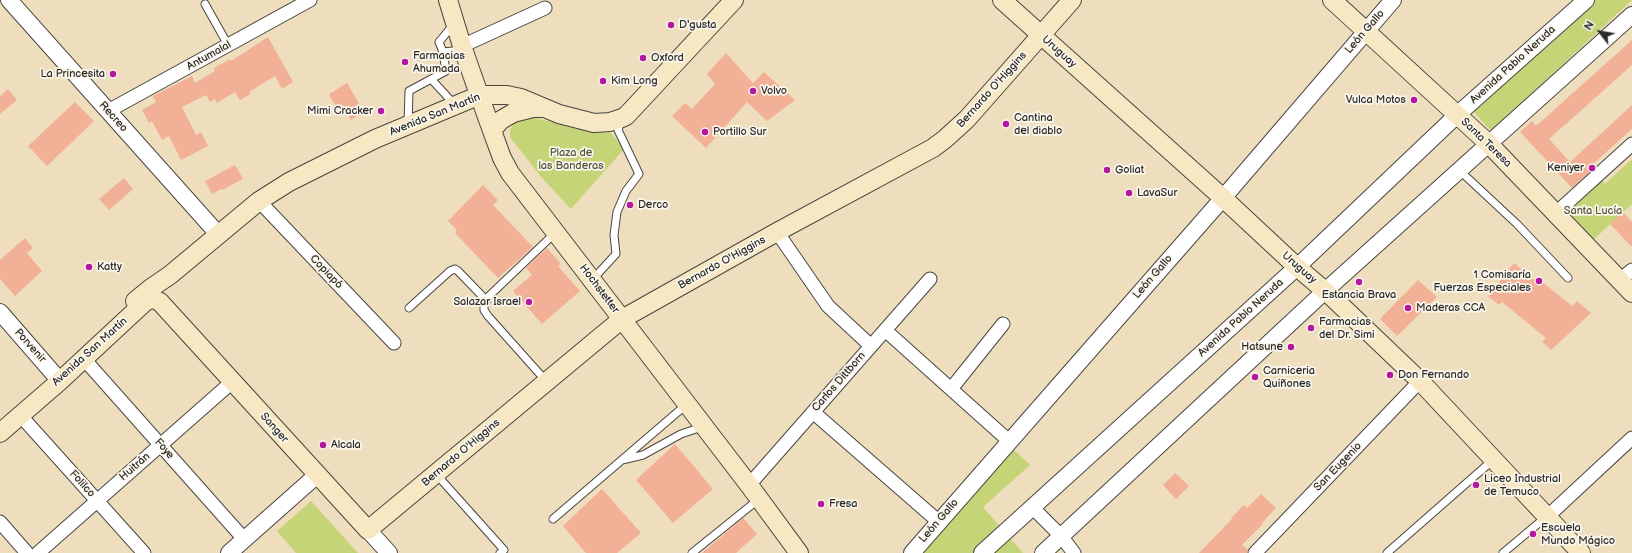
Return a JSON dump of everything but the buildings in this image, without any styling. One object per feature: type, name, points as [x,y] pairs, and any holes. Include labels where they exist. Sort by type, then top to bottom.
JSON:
[{"type":"main road","name":"Hochstetter","points":[[448,0],[463,48],[502,158],[510,173],[799,553]]},
{"type":"main road","name":"Avenida San Martín","points":[[0,433],[151,288],[170,275],[259,201],[290,182],[375,139],[480,95],[507,95],[534,102],[572,118],[594,123],[610,122],[622,118],[626,116],[734,0]]},
{"type":"main road","name":"Uruguay","points":[[1002,0],[1325,291],[1420,382],[1581,553]]},
{"type":"main road","name":"Bernardo O'Higgins","points":[[368,530],[622,319],[945,140],[967,119],[1072,0]]},
{"type":"main road","name":"Santa Teresa","points":[[1332,0],[1489,144],[1556,213],[1628,281]]},
{"type":"main road","points":[[492,130],[501,120],[513,113],[533,108],[546,108]]},
{"type":"main road","name":"Avenida San Martín","points":[[0,421],[57,377],[84,359],[145,302],[151,299],[160,302],[160,291],[170,275]]},
{"type":"main road","name":"Sanger","points":[[160,302],[368,530]]},
{"type":"street","name":"Recreo","points":[[9,0],[218,234]]},
{"type":"street","name":"Antumalal","points":[[108,111],[310,0]]},
{"type":"street","name":"León Gallo","points":[[912,553],[1223,198],[1393,0]]},
{"type":"street","name":"Avenida Pablo Neruda","points":[[982,553],[1297,267],[1457,115],[1586,0]]},
{"type":"street","points":[[463,48],[545,8]]},
{"type":"street","points":[[1043,553],[1325,291],[1632,15]]},
{"type":"street","points":[[1556,213],[1632,144]]},
{"type":"street","name":"Copiapó","points":[[259,201],[394,342]]},
{"type":"street","points":[[777,232],[828,306],[871,346]]},
{"type":"street","name":"Carlos Dittborn","points":[[754,492],[813,412],[930,279]]},
{"type":"street","name":"Porvenir","points":[[0,312],[57,377]]},
{"type":"street","points":[[951,389],[1003,324]]},
{"type":"street","points":[[885,330],[1009,441]]},
{"type":"street","name":"Foye","points":[[84,359],[244,539]]},
{"type":"street","name":"Huitrán","points":[[38,553],[232,382]]},
{"type":"street","name":"San Eugenio","points":[[1255,553],[1420,382]]},
{"type":"street","points":[[813,412],[940,522]]},
{"type":"street","name":"Folilco","points":[[20,415],[144,553]]},
{"type":"street","points":[[1546,517],[1632,438]]},
{"type":"street","points":[[229,553],[317,475]]},
{"type":"street","points":[[1033,508],[1074,553]]},
{"type":"street","points":[[0,522],[27,553]]},
{"type":"street","name":"Sanger","points":[[368,530],[389,553]]},
{"type":"lane","points":[[205,4],[228,45]]},
{"type":"lane","points":[[408,125],[409,91],[432,80],[446,71],[439,42],[455,22]]},
{"type":"lane","points":[[442,52],[463,48]]},
{"type":"lane","points":[[432,80],[456,105]]},
{"type":"lane","points":[[592,280],[616,254],[614,235],[617,212],[626,191],[639,174],[618,130],[622,118]]},
{"type":"lane","points":[[1459,170],[1517,224],[1568,278]]},
{"type":"lane","points":[[547,381],[488,316],[484,310],[484,305],[486,300],[556,232]]},
{"type":"lane","points":[[409,308],[450,271],[455,269],[486,300]]},
{"type":"lane","points":[[553,520],[687,404]]},
{"type":"lane","points":[[622,460],[643,455],[682,434],[704,427]]},
{"type":"lane","points":[[1387,553],[1494,459]]},
{"type":"lane","points":[[436,473],[504,550],[500,553]]},
{"type":"lane","points":[[692,553],[754,492]]},
{"type":"lane","points":[[1504,553],[1546,517]]},
{"type":"green space","points":[[1596,0],[1632,0],[1491,131],[1474,112]]},
{"type":"green space","name":"Plaza de las Banderas","points":[[529,117],[561,124],[608,130],[625,148],[571,209],[542,178],[510,137],[510,130],[514,123],[520,119]]},
{"type":"green space","name":"Santa Lucía","points":[[1632,159],[1632,204],[1591,242],[1563,211],[1599,178],[1605,184]]},
{"type":"green space","points":[[1009,445],[1030,465],[983,507],[1023,553],[915,553]]},
{"type":"green space","points":[[311,501],[358,553],[296,553],[277,531]]},
{"type":"place","name":"D'gusta","points":[[671,25]]},
{"type":"place","name":"Oxford","points":[[643,58]]},
{"type":"place","name":"Farmacias Ahumada","points":[[405,62]]},
{"type":"place","name":"La Princesita","points":[[113,74]]},
{"type":"place","name":"Kim Long","points":[[603,81]]},
{"type":"place","name":"Volvo","points":[[753,91]]},
{"type":"place","name":"Vulca Motos","points":[[1414,100]]},
{"type":"place","name":"Mimi Cracker","points":[[381,111]]},
{"type":"place","name":"Cantina del diablo","points":[[1006,124]]},
{"type":"place","name":"Portillo Sur","points":[[705,132]]},
{"type":"place","name":"Keniyer","points":[[1592,168]]},
{"type":"place","name":"Goliat","points":[[1107,170]]},
{"type":"place","name":"LavaSur","points":[[1129,193]]},
{"type":"place","name":"Derco","points":[[630,205]]},
{"type":"place","name":"Katty","points":[[89,267]]},
{"type":"place","name":"1 Comisaría Fuerzas Especiales","points":[[1539,281]]},
{"type":"place","name":"Estancia Brava","points":[[1359,282]]},
{"type":"place","name":"Salazar Israel","points":[[529,302]]},
{"type":"place","name":"Maderas CCA","points":[[1408,308]]},
{"type":"place","name":"Farmacias del Dr. Simi","points":[[1311,328]]},
{"type":"place","name":"Hatsune","points":[[1291,347]]},
{"type":"place","name":"Don Fernando","points":[[1390,375]]},
{"type":"place","name":"Carniceria Quiñones","points":[[1255,377]]},
{"type":"place","name":"Alcala","points":[[323,445]]},
{"type":"place","name":"Liceo Industrial de Temuco","points":[[1476,485]]},
{"type":"place","name":"Fresa","points":[[821,504]]},
{"type":"place","name":"Escuela Mundo Mágico","points":[[1533,534]]}]
